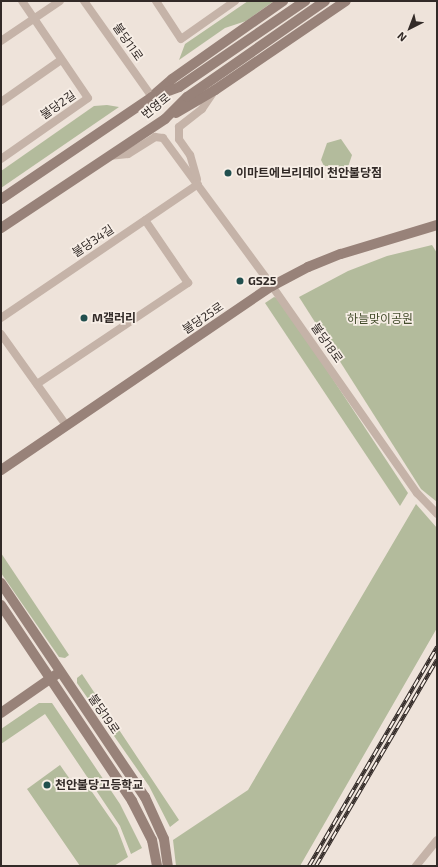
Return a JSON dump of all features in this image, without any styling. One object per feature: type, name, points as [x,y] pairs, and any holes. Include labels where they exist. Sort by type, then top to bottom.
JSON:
[{"type":"street","name":"불당2길","points":[[1,159],[88,98],[22,1]]},
{"type":"street","points":[[1,41],[60,1]]},
{"type":"street","name":"불당11로","points":[[84,1],[152,97]]},
{"type":"street","points":[[156,1],[182,39],[235,1]]},
{"type":"street","points":[[152,97],[172,79],[283,1]]},
{"type":"street","name":"번영로","points":[[1,199],[152,97],[179,87],[305,1]]},
{"type":"street","name":"번영로","points":[[1,228],[165,119],[187,97],[325,1]]},
{"type":"street","points":[[165,119],[215,90],[346,1]]},
{"type":"street","points":[[1,102],[61,60]]},
{"type":"street","points":[[198,184],[190,155],[179,139],[180,127],[202,109],[215,90]]},
{"type":"street","name":"불당18로","points":[[107,157],[128,154],[155,137],[163,138],[272,286],[417,493],[437,514]]},
{"type":"street","name":"불당34길","points":[[1,318],[198,184]]},
{"type":"street","points":[[37,384],[188,283],[145,220]]},
{"type":"street","name":"불당25로","points":[[1,470],[272,286],[341,254],[437,225]]},
{"type":"street","points":[[1,334],[66,425]]},
{"type":"street","name":"불당19로","points":[[1,583],[145,797],[164,839],[168,866]]},
{"type":"street","name":"불당19로","points":[[1,605],[132,801],[152,840],[157,866]]},
{"type":"street","points":[[1,713],[60,672]]},
{"type":"street","points":[[416,866],[437,840]]},
{"type":"green space","points":[[248,1],[274,1],[246,21],[225,28],[179,60],[185,44]]},
{"type":"green space","points":[[107,105],[119,107],[1,188],[1,171],[94,106]]},
{"type":"green space","points":[[341,139],[352,155],[348,167],[324,166],[321,160],[327,143]]},
{"type":"green space","name":"하늘맞이공원","points":[[432,245],[437,253],[437,502],[421,489],[299,297],[348,271],[387,256]]},
{"type":"green space","points":[[274,297],[280,299],[408,493],[400,506],[265,303]]},
{"type":"green space","points":[[416,504],[437,528],[437,628],[300,866],[176,866],[173,840],[248,790]]},
{"type":"green space","points":[[1,553],[69,655],[65,658],[59,657],[1,573]]},
{"type":"green space","points":[[82,674],[179,820],[170,827],[149,786],[77,683],[77,678]]},
{"type":"green space","points":[[39,703],[52,703],[120,804],[142,848],[131,854],[120,826],[45,714],[1,744],[1,729]]},
{"type":"green space","points":[[60,765],[74,785],[83,779],[117,828],[128,857],[114,866],[80,866],[27,789]]},
{"type":"railway","points":[[309,866],[437,647]]},
{"type":"railway","points":[[316,866],[437,660]]},
{"type":"place","name":"이마트에브리데이 천안불당점","points":[[228,173]]},
{"type":"place","name":"GS25","points":[[240,281]]},
{"type":"place","name":"M갤러리","points":[[84,318]]},
{"type":"place","name":"천안불당고등학교","points":[[47,785]]}]
